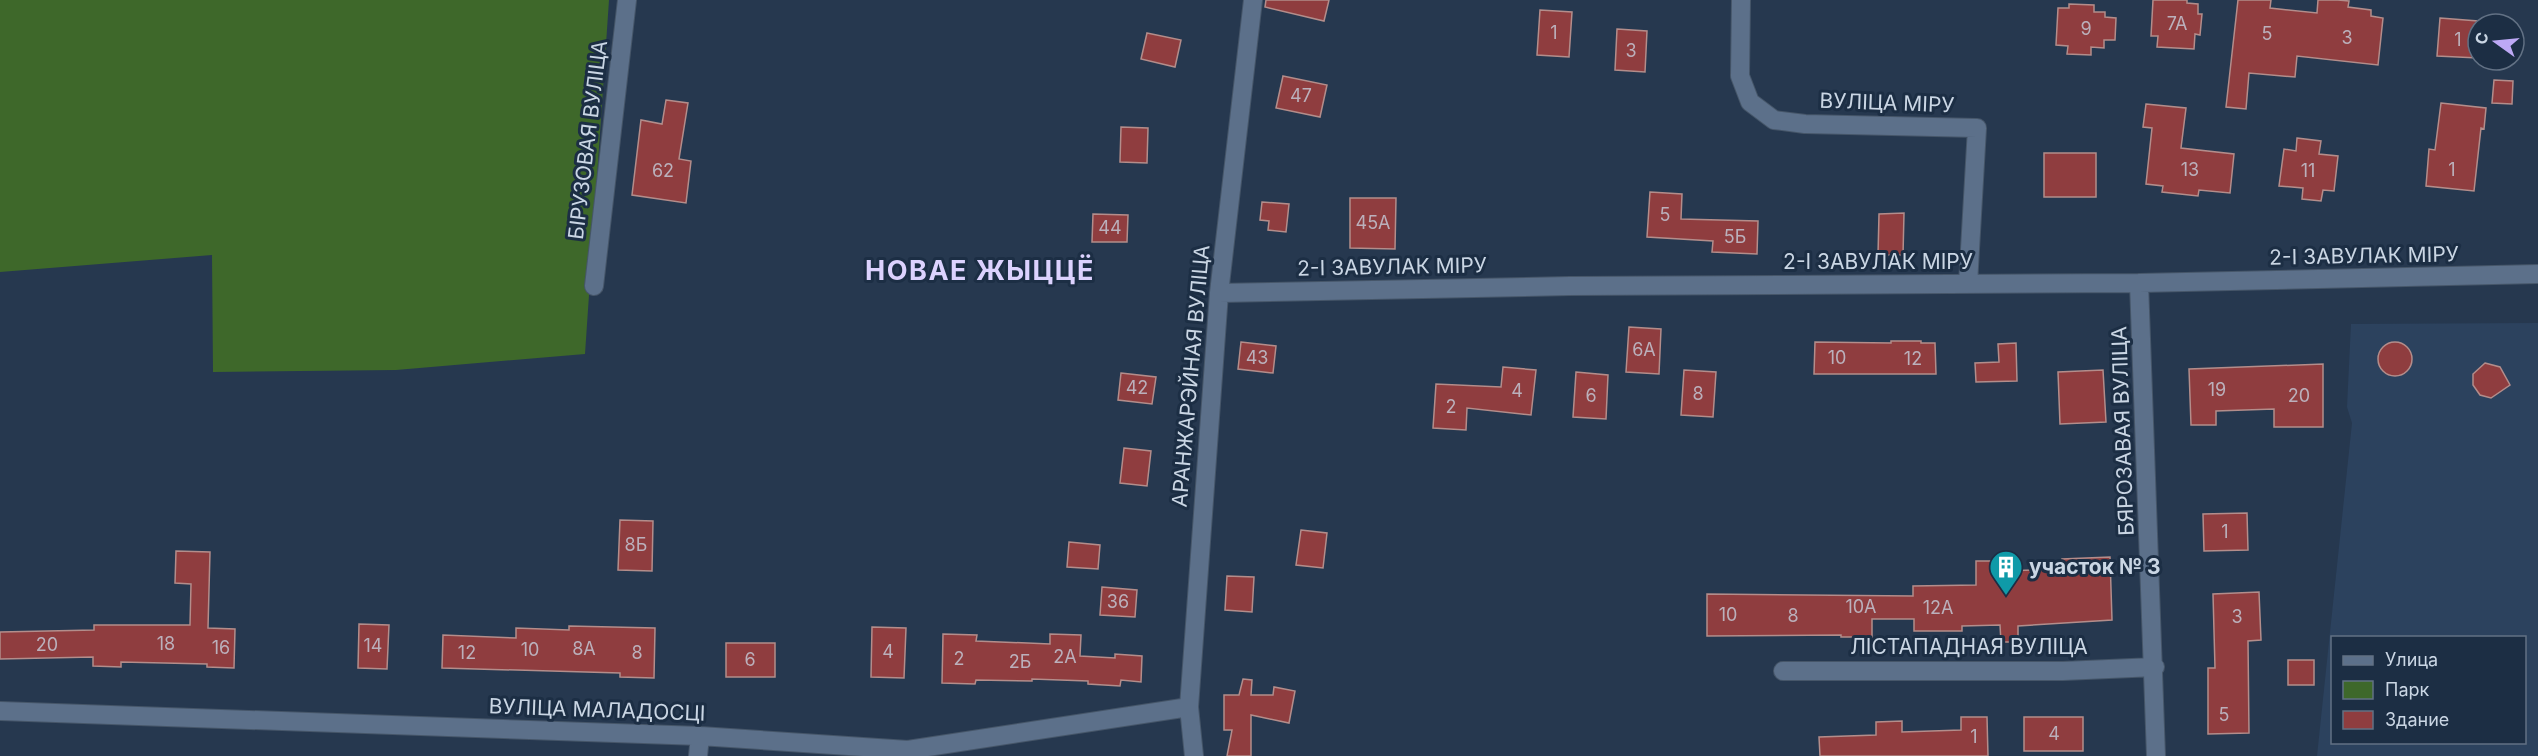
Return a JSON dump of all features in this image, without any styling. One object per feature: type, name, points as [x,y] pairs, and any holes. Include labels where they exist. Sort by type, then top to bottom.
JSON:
[{"type":"street","name":"БІРУЗОВАЯ ВУЛІЦА","points":[[594,286],[627,0]]},
{"type":"street","name":"АРАНЖАРЭЙНАЯ ВУЛІЦА","points":[[1194,756],[1189,708],[1219,293],[1252,0]]},
{"type":"street","name":"ВУЛІЦА МІРУ","points":[[1741,0],[1740,76],[1750,102],[1774,120],[1805,124],[1977,128],[1968,284]]},
{"type":"street","name":"2-І ЗАВУЛАК МІРУ","points":[[1219,293],[1570,286],[2139,283],[2538,274]]},
{"type":"street","name":"БЯРОЗАВАЯ ВУЛІЦА","points":[[2139,283],[2155,667],[2156,756]]},
{"type":"street","name":"ЛІСТАПАДНАЯ ВУЛІЦА","points":[[1783,671],[2063,671],[2155,667]]},
{"type":"street","name":"ВУЛІЦА МАЛАДОСЦІ","points":[[0,711],[700,736],[908,750],[1189,708]]},
{"type":"street","points":[[698,756],[700,736]]},
{"type":"shaded area","points":[[2538,323],[2538,756],[2317,756],[2352,423],[2347,407],[2351,324]]},
{"type":"green space","points":[[0,0],[609,0],[585,354],[396,370],[213,372],[212,255],[0,272]]},
{"type":"building","points":[[1266,0],[1329,0],[1324,21],[1265,7]]},
{"type":"building","points":[[2153,0],[2187,0],[2187,3],[2198,4],[2198,14],[2202,14],[2200,35],[2195,34],[2194,49],[2157,47],[2158,36],[2151,36]]},
{"type":"building","points":[[2238,0],[2271,0],[2270,8],[2317,13],[2318,0],[2338,0],[2349,1],[2348,7],[2371,10],[2371,16],[2383,18],[2378,65],[2297,56],[2295,77],[2249,73],[2246,109],[2226,107]]},
{"type":"building","points":[[2069,4],[2094,5],[2094,12],[2105,12],[2105,17],[2116,18],[2115,40],[2104,40],[2104,48],[2091,47],[2091,55],[2067,54],[2068,46],[2056,45],[2058,8],[2069,8]]},
{"type":"building","points":[[1540,10],[1572,12],[1569,57],[1537,55]]},
{"type":"building","points":[[2440,18],[2466,20],[2466,57],[2437,56]]},
{"type":"building","points":[[1617,29],[1647,31],[1645,72],[1615,70]]},
{"type":"building","points":[[1147,33],[1181,40],[1175,67],[1141,59]]},
{"type":"building","points":[[1283,76],[1327,85],[1320,117],[1276,108]]},
{"type":"building","points":[[2494,80],[2513,81],[2512,104],[2492,103]]},
{"type":"building","points":[[666,100],[688,103],[679,159],[691,161],[686,203],[632,195],[641,120],[662,124]]},
{"type":"building","points":[[2441,103],[2486,108],[2484,129],[2481,128],[2474,191],[2426,186],[2429,149],[2435,150]]},
{"type":"building","points":[[2146,104],[2186,108],[2181,148],[2234,154],[2230,193],[2199,190],[2198,196],[2162,192],[2163,186],[2146,184],[2152,128],[2143,127]]},
{"type":"building","points":[[1121,127],[1148,128],[1147,163],[1120,162]]},
{"type":"building","points":[[2297,138],[2321,141],[2319,154],[2338,156],[2334,191],[2323,190],[2321,201],[2302,199],[2303,188],[2279,186],[2284,149],[2296,151]]},
{"type":"building","points":[[2044,153],[2096,153],[2096,197],[2044,197]]},
{"type":"building","points":[[1650,192],[1682,194],[1681,219],[1758,221],[1757,254],[1712,252],[1713,241],[1647,237]]},
{"type":"building","points":[[1350,198],[1396,198],[1395,249],[1350,248]]},
{"type":"building","points":[[1262,202],[1289,204],[1286,232],[1268,230],[1269,221],[1260,220]]},
{"type":"building","points":[[1904,213],[1903,255],[1878,255],[1879,214]]},
{"type":"building","points":[[1093,214],[1128,215],[1127,242],[1092,242]]},
{"type":"building","points":[[1629,327],[1661,329],[1659,374],[1626,372]]},
{"type":"building","points":[[1891,341],[1935,343],[1936,374],[1814,374],[1815,342],[1891,343]]},
{"type":"building","points":[[1241,342],[1276,346],[1273,373],[1238,369]]},
{"type":"building","points":[[2395,342],[2407,347],[2412,359],[2407,371],[2395,376],[2383,371],[2378,359],[2383,347]]},
{"type":"building","points":[[2016,343],[2017,381],[1976,382],[1975,363],[1999,362],[1998,344]]},
{"type":"building","points":[[2485,363],[2500,367],[2510,385],[2491,398],[2480,395],[2473,385],[2473,374]]},
{"type":"building","points":[[2323,364],[2323,427],[2274,427],[2274,409],[2216,411],[2216,425],[2191,425],[2189,369]]},
{"type":"building","points":[[1503,367],[1536,370],[1531,415],[1467,408],[1466,430],[1433,428],[1436,384],[1501,387]]},
{"type":"building","points":[[1684,370],[1716,372],[1713,417],[1681,415]]},
{"type":"building","points":[[2103,370],[2106,422],[2060,424],[2058,372]]},
{"type":"building","points":[[1576,372],[1608,375],[1606,419],[1573,417]]},
{"type":"building","points":[[1121,373],[1156,377],[1152,404],[1118,400]]},
{"type":"building","points":[[1124,448],[1151,451],[1147,486],[1120,483]]},
{"type":"building","points":[[2247,513],[2248,550],[2204,551],[2203,514]]},
{"type":"building","points":[[620,520],[653,521],[652,571],[618,570]]},
{"type":"building","points":[[1301,530],[1327,533],[1323,568],[1296,565]]},
{"type":"building","points":[[1069,542],[1100,545],[1098,569],[1067,567]]},
{"type":"building","points":[[176,551],[210,552],[208,628],[235,629],[234,668],[207,667],[207,664],[121,662],[121,667],[93,666],[93,657],[0,659],[0,632],[94,630],[94,625],[190,625],[191,584],[175,583]]},
{"type":"building","points":[[2110,557],[2112,620],[2018,626],[2018,642],[2001,642],[2000,625],[1962,626],[1962,631],[1914,631],[1914,619],[1872,619],[1872,637],[1841,637],[1841,635],[1707,636],[1707,594],[1913,596],[1913,586],[1976,585],[1976,561],[2000,561],[2000,571],[2062,569],[2062,559]]},
{"type":"building","points":[[1227,576],[1254,577],[1252,612],[1225,610]]},
{"type":"building","points":[[1102,587],[1137,590],[1135,617],[1100,615]]},
{"type":"building","points":[[2259,592],[2261,640],[2248,641],[2249,733],[2208,734],[2208,668],[2215,668],[2213,594]]},
{"type":"building","points":[[359,624],[389,625],[387,669],[358,668]]},
{"type":"building","points":[[569,626],[655,628],[654,678],[620,677],[620,673],[442,668],[443,635],[516,638],[516,628],[569,630]]},
{"type":"building","points":[[872,627],[906,628],[904,678],[871,677]]},
{"type":"building","points":[[943,634],[977,635],[976,641],[1050,644],[1050,634],[1081,635],[1080,656],[1115,658],[1115,654],[1142,656],[1141,682],[1121,680],[1120,686],[1088,684],[1088,681],[1032,679],[1032,681],[976,680],[975,684],[942,683]]},
{"type":"building","points":[[726,643],[775,643],[775,677],[726,677]]},
{"type":"building","points":[[2288,660],[2314,660],[2314,685],[2288,685]]},
{"type":"building","points":[[1243,679],[1252,680],[1251,695],[1273,695],[1274,687],[1295,691],[1289,723],[1251,715],[1251,756],[1227,756],[1232,730],[1224,730],[1224,695],[1239,695]]},
{"type":"building","points":[[1961,717],[1987,717],[1988,756],[1820,756],[1819,737],[1876,735],[1876,722],[1902,721],[1902,732],[1961,730]]},
{"type":"building","points":[[2024,717],[2083,717],[2083,751],[2024,751]]},
{"type":"place","name":"участок № 3","points":[[2006,596]]},
{"type":"district","name":"НОВАЕ ЖЫЦЦЁ","points":[[980,271]]}]
